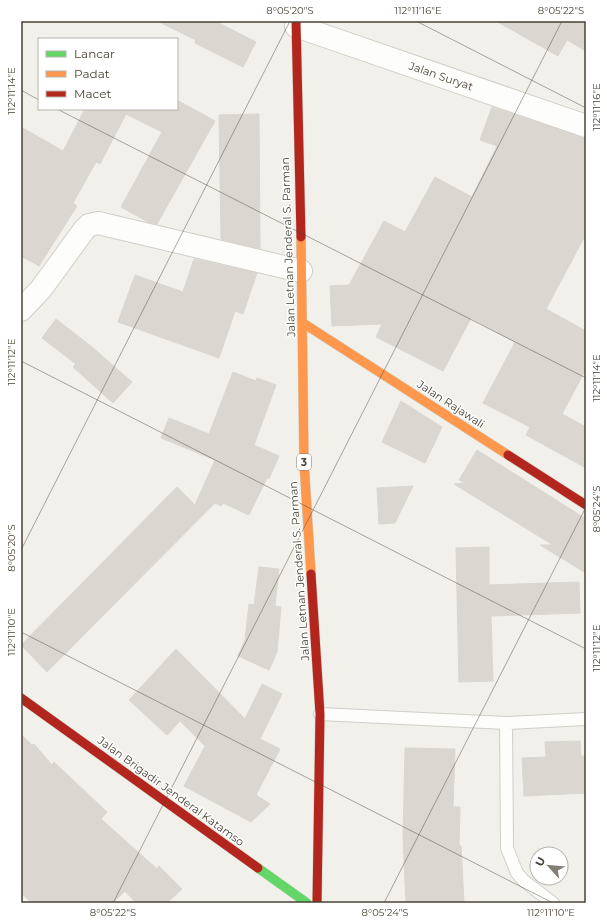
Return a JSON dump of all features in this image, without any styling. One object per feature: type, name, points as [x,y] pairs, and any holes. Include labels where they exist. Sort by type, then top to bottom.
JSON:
[{"type":"main road","name":"Jalan Letnan Jenderal S. Parman","points":[[296,24],[303,323],[304,462],[320,714],[317,903]]},
{"type":"main road","name":"Jalan Rajawali","points":[[303,323],[586,505]]},
{"type":"main road","name":"Jalan Brigadir Jenderal Katamso","points":[[21,698],[307,903]]},
{"type":"street","name":"Jalan Suryat","points":[[296,24],[586,126]]},
{"type":"street","points":[[21,310],[41,289],[84,230],[95,223],[301,271]]},
{"type":"lane","points":[[320,714],[506,723],[586,719]]},
{"type":"lane","points":[[506,723],[507,848],[517,873],[524,881],[553,903]]},
{"type":"building","points":[[157,21],[215,21],[256,42],[243,67],[195,43],[196,40]]},
{"type":"building","points":[[496,21],[586,21],[586,51],[567,40],[558,56]]},
{"type":"building","points":[[178,101],[215,121],[157,224],[148,222],[121,207],[162,132],[126,114],[100,164],[96,162],[73,203],[77,206],[39,266],[21,256],[21,127],[63,151],[84,110],[178,110]]},
{"type":"building","points":[[492,107],[586,138],[586,234],[546,309],[586,331],[586,369],[562,414],[586,427],[586,468],[526,435],[530,427],[483,403],[515,342],[471,318],[443,371],[376,337],[382,324],[332,326],[330,286],[349,285],[384,221],[405,232],[435,177],[472,197],[497,146],[480,140]]},
{"type":"building","points":[[259,114],[260,249],[221,239],[219,115]]},
{"type":"building","points":[[194,259],[257,273],[243,314],[235,311],[219,358],[118,322],[135,275],[183,292]]},
{"type":"building","points":[[56,319],[92,347],[132,382],[113,403],[73,367],[76,364],[42,338]]},
{"type":"building","points":[[233,372],[256,381],[257,378],[276,385],[254,445],[279,456],[269,479],[267,478],[249,515],[223,503],[221,506],[215,503],[47,672],[21,645],[177,487],[195,505],[215,460],[161,438],[169,418],[209,434]]},
{"type":"building","points":[[401,401],[442,427],[425,463],[382,442]]},
{"type":"building","points":[[477,450],[586,519],[586,573],[540,545],[553,545],[454,484],[466,483],[459,480]]},
{"type":"building","points":[[413,486],[395,523],[379,524],[377,488]]},
{"type":"building","points":[[489,547],[489,585],[579,582],[580,613],[491,616],[493,681],[459,682],[456,548]]},
{"type":"building","points":[[259,567],[279,569],[275,606],[281,607],[277,652],[269,670],[238,656],[245,640],[249,604],[254,605]]},
{"type":"building","points":[[176,649],[245,719],[262,684],[282,694],[260,739],[280,749],[256,795],[270,804],[251,822],[184,786],[205,746],[180,721],[167,735],[129,700]]},
{"type":"building","points":[[21,734],[32,745],[34,744],[52,765],[54,762],[107,812],[101,819],[157,869],[159,866],[182,889],[167,903],[136,903],[125,891],[113,903],[32,903],[21,893]]},
{"type":"building","points":[[580,741],[581,756],[586,756],[586,793],[524,796],[522,758],[546,757],[545,742]]},
{"type":"building","points":[[405,748],[455,749],[453,807],[460,807],[459,846],[461,846],[464,902],[406,903],[403,838]]},
{"type":"traffic: fast","points":[[258,868],[307,903]]},
{"type":"traffic: slow","points":[[301,237],[304,462],[311,574]]},
{"type":"traffic: slow","points":[[303,323],[508,455]]},
{"type":"traffic: jam","points":[[296,21],[301,237]]},
{"type":"traffic: jam","points":[[508,455],[586,505]]},
{"type":"traffic: jam","points":[[311,574],[320,714],[317,903]]},
{"type":"traffic: jam","points":[[21,698],[258,868]]}]
